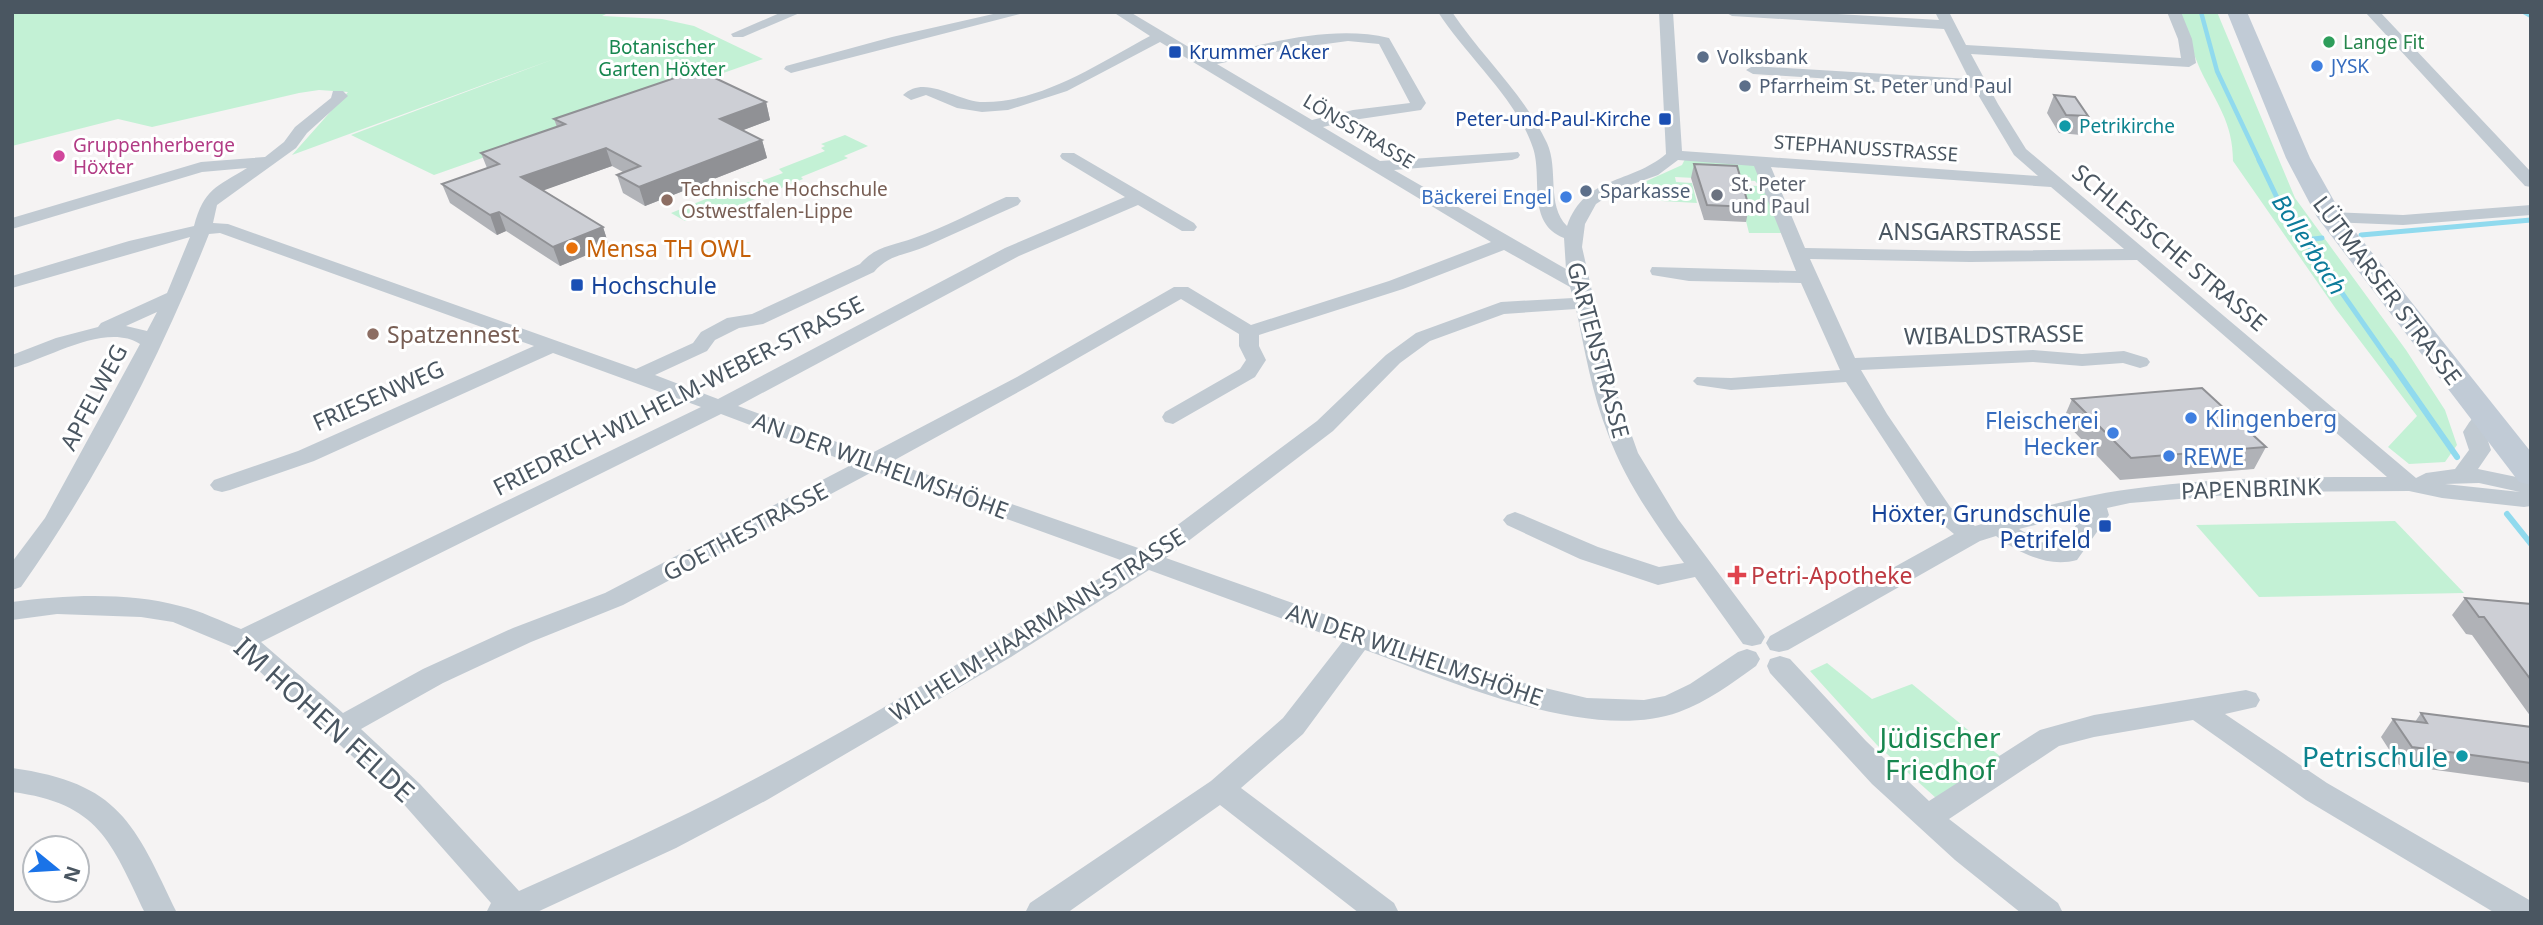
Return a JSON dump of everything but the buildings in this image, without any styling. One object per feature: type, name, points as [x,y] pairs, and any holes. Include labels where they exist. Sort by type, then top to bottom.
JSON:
[{"type":"main road","name":"LÜTMARSER STRASSE","points":[[2237,12],[2298,159],[2330,217],[2531,475]]},
{"type":"street","points":[[738,34],[795,12]]},
{"type":"street","points":[[791,69],[881,44],[1021,12]]},
{"type":"street","name":"LÖNSSTRASSE","points":[[1120,12],[1505,243],[1581,293]]},
{"type":"street","points":[[1445,12],[1462,41],[1529,123],[1543,151],[1549,217],[1555,227],[1573,235],[1581,212],[1595,194],[1662,165],[1674,155],[1666,12]]},
{"type":"street","points":[[1732,12],[1946,18]]},
{"type":"street","points":[[1963,49],[2189,63],[2185,39],[2174,12]]},
{"type":"street","points":[[2372,12],[2531,182]]},
{"type":"street","name":"SCHLESISCHE STRASSE","points":[[1946,18],[2011,140],[2055,182],[2260,354],[2409,484]]},
{"type":"street","points":[[911,95],[927,90],[957,104],[972,106],[1025,102],[1046,95],[1160,36]]},
{"type":"street","points":[[1205,63],[1246,52],[1301,43],[1365,38],[1384,41],[1418,103],[1416,107],[1353,116],[1309,126]]},
{"type":"street","points":[[1753,70],[1980,84]]},
{"type":"street","points":[[12,282],[135,245],[202,229],[209,203],[222,191],[269,162],[290,145],[301,130],[336,101],[340,96],[338,94]]},
{"type":"street","points":[[1376,166],[1512,155]]},
{"type":"street","name":"STEPHANUSSTRASSE","points":[[1674,155],[2055,182]]},
{"type":"street","points":[[1068,156],[1188,227]]},
{"type":"street","points":[[12,224],[201,167],[269,162]]},
{"type":"street","points":[[1761,162],[1808,277],[1851,369],[1876,414],[1943,513],[1971,535]]},
{"type":"street","name":"FRIEDRICH-WILHELM-WEBER-STRASSE","points":[[242,640],[719,407],[1012,252],[1138,198]]},
{"type":"street","points":[[637,376],[700,347],[708,336],[734,322],[756,320],[867,268],[874,260],[897,247],[916,244],[1012,201]]},
{"type":"street","points":[[2330,217],[2403,219],[2531,210]]},
{"type":"street","name":"AN DER WILHELMSHÖHE","points":[[202,229],[222,228],[1296,613],[1359,639],[1550,701],[1605,710],[1630,711],[1668,706],[1750,648]]},
{"type":"street","name":"APFELWEG","points":[[12,581],[55,521],[94,453],[152,342],[202,229]]},
{"type":"street","name":"GARTENSTRASSE","points":[[1573,235],[1573,260],[1613,417],[1625,450],[1662,517],[1701,568],[1750,648]]},
{"type":"street","points":[[1174,417],[1248,373],[1256,360],[1250,345],[1249,332],[1396,285],[1505,243]]},
{"type":"street","name":"ANSGARSTRASSE","points":[[1799,253],[1993,257],[2140,254]]},
{"type":"street","points":[[1659,271],[1689,275],[1808,277]]},
{"type":"street","name":"GOETHESTRASSE","points":[[341,727],[433,677],[522,635],[614,599],[872,463],[1181,291],[1249,332]]},
{"type":"street","name":"WILHELM-HAARMANN-STRASSE","points":[[508,909],[665,839],[757,792],[1002,650],[1147,560],[1325,426],[1393,359],[1423,337],[1501,308],[1581,293]]},
{"type":"street","points":[[12,362],[148,311],[174,296]]},
{"type":"street","points":[[88,335],[134,332],[152,342]]},
{"type":"street","name":"FRIESENWEG","points":[[222,485],[306,456],[552,346]]},
{"type":"street","name":"WIBALDSTRASSE","points":[[1704,381],[1731,384],[1851,369],[2033,356],[2082,360],[2124,357],[2140,362]]},
{"type":"street","points":[[2462,476],[2480,450],[2474,432],[2485,417]]},
{"type":"street","name":"PAPENBRINK","points":[[2409,484],[2441,477],[2462,476],[2507,479],[2531,488]]},
{"type":"street","name":"PAPENBRINK","points":[[1779,654],[1971,535],[2038,515],[2094,503],[2186,489],[2265,485],[2409,484],[2456,493],[2524,500],[2531,498]]},
{"type":"street","points":[[2001,527],[2033,550],[2053,555],[2068,554],[2080,542],[2096,515],[2094,503]]},
{"type":"street","points":[[1515,520],[1589,553],[1658,576],[1701,568]]},
{"type":"street","name":"IM HOHEN FELDE","points":[[12,611],[57,605],[141,608],[177,614],[242,640],[410,792],[508,909]]},
{"type":"street","points":[[1041,913],[1222,789],[1293,726],[1359,639]]},
{"type":"street","points":[[1750,648],[1763,667],[1779,654],[1866,761],[1973,858],[2047,913]]},
{"type":"street","points":[[1927,818],[2050,738],[2094,726],[2200,710],[2246,700]]},
{"type":"street","points":[[2200,710],[2224,730],[2305,783],[2523,913]]},
{"type":"street","points":[[12,780],[56,788],[84,800],[115,826],[161,913]]},
{"type":"street","points":[[1222,789],[1383,913]]},
{"type":"green space","name":"Botanischer Garten Höxter","points":[[12,12],[610,12],[602,16],[662,19],[694,26],[763,59],[434,175],[351,135],[554,59],[292,155],[348,92],[319,90],[299,93],[152,127],[118,119],[12,146]]},
{"type":"green space","points":[[2179,12],[2217,12],[2295,198],[2406,350],[2445,410],[2457,445],[2445,462],[2409,464],[2388,447],[2417,416],[2336,309],[2233,161],[2227,124],[2200,69]]},
{"type":"green space","points":[[845,135],[868,146],[844,156],[848,158],[801,177],[803,179],[721,213],[716,210],[685,221],[671,213],[748,182],[753,184],[783,173],[779,169],[825,151],[821,148],[825,146],[821,144]]},
{"type":"green space","points":[[1686,157],[1756,163],[1784,233],[1749,233],[1737,185],[1759,186],[1755,181],[1675,177],[1676,182],[1692,183],[1697,203],[1609,198],[1682,165]]},
{"type":"green space","points":[[2395,521],[2464,593],[2259,597],[2196,525]]},
{"type":"green space","name":"Jüdischer Friedhof","points":[[1827,663],[1872,699],[1912,684],[2001,757],[1936,798],[1877,745],[1810,671]]},
{"type":"waterway","name":"Bollerbach","points":[[2201,12],[2217,71],[2260,162]]},
{"type":"waterway","points":[[2524,12],[2531,16]]},
{"type":"waterway","name":"Bollerbach","points":[[2259,160],[2281,206],[2391,363]]},
{"type":"waterway","points":[[2361,235],[2531,220]]},
{"type":"waterway","points":[[2305,240],[2322,238]]},
{"type":"waterway","name":"Bollerbach","points":[[2390,361],[2457,457]]},
{"type":"waterway","name":"Bollerbach","points":[[2507,514],[2531,544]]},
{"type":"place","name":"Lange Fit","points":[[2329,42]]},
{"type":"place","name":"Krummer Acker","points":[[1175,52]]},
{"type":"place","name":"Volksbank","points":[[1703,57]]},
{"type":"place","name":"JYSK","points":[[2317,66]]},
{"type":"place","name":"Pfarrheim St. Peter und Paul","points":[[1745,86]]},
{"type":"place","name":"Peter-und-Paul-Kirche","points":[[1665,119]]},
{"type":"place","name":"Petrikirche","points":[[2065,126]]},
{"type":"place","name":"Gruppenherberge Höxter","points":[[59,156]]},
{"type":"place","name":"Sparkasse","points":[[1586,191]]},
{"type":"place","name":"St. Peter und Paul","points":[[1717,195]]},
{"type":"place","name":"Bäckerei Engel","points":[[1566,197]]},
{"type":"place","name":"Technische Hochschule Ostwestfalen-Lippe","points":[[667,200]]},
{"type":"place","name":"Mensa TH OWL","points":[[572,248]]},
{"type":"place","name":"Hochschule","points":[[577,285]]},
{"type":"place","name":"Spatzennest","points":[[373,334]]},
{"type":"place","name":"Klingenberg","points":[[2191,418]]},
{"type":"place","name":"Fleischerei Hecker","points":[[2113,433]]},
{"type":"place","name":"REWE","points":[[2169,456]]},
{"type":"place","name":"Höxter, Grundschule Petrifeld","points":[[2105,526]]},
{"type":"place","name":"Petri-Apotheke","points":[[1737,575]]},
{"type":"place","name":"Petrischule","points":[[2462,756]]}]
